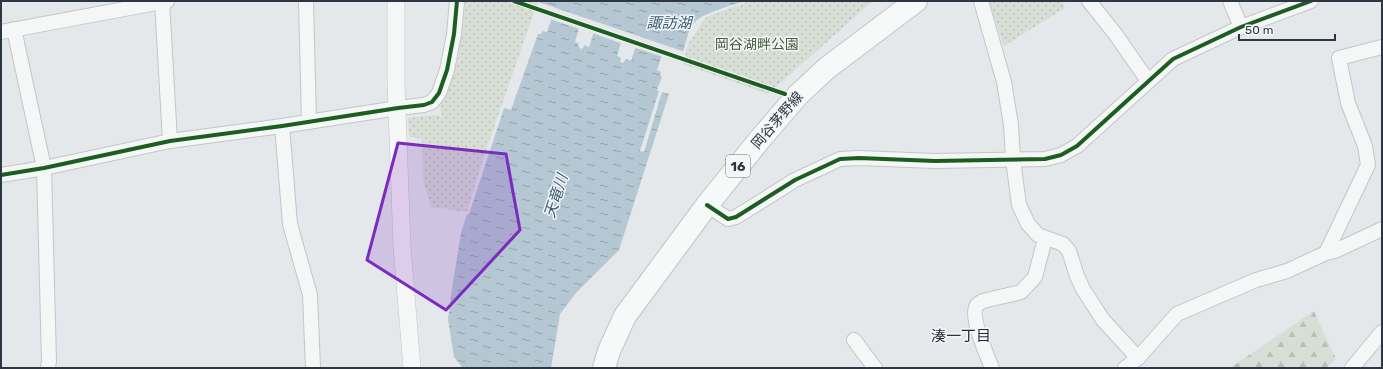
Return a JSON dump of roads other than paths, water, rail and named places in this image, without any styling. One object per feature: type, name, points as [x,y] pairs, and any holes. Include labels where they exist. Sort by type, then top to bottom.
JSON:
[{"type":"main road","name":"岡谷茅野線","points":[[604,368],[609,351],[625,316],[707,205],[761,138],[798,95],[827,68],[916,1]]},
{"type":"street","points":[[48,368],[44,168],[8,31],[163,1],[170,141]]},
{"type":"street","points":[[306,1],[309,122]]},
{"type":"street","points":[[396,1],[402,246],[412,368]]},
{"type":"street","points":[[1,175],[44,168],[170,141],[424,105],[432,102],[439,93],[447,70],[454,34],[457,1]]},
{"type":"street","points":[[981,1],[1004,82],[1011,125],[1013,159],[1019,205],[1028,224],[1038,235],[1045,239],[1063,244],[1069,251],[1076,276],[1103,320],[1138,358]]},
{"type":"street","points":[[1089,1],[1116,35],[1148,81]]},
{"type":"street","points":[[1230,1],[1241,27]]},
{"type":"street","points":[[707,205],[728,219],[736,217],[795,180],[840,159],[859,158],[935,161],[1045,159],[1061,155],[1077,146],[1173,59],[1241,27],[1311,1]]},
{"type":"street","points":[[1326,253],[1368,165],[1365,146],[1348,103],[1339,58],[1382,47]]},
{"type":"street","points":[[282,126],[290,224],[310,295],[314,368]]},
{"type":"street","points":[[1125,368],[1138,358],[1177,314],[1256,280],[1288,271],[1382,229]]},
{"type":"street","points":[[992,368],[976,323],[975,313],[977,305],[983,301],[1021,292],[1034,277],[1045,239]]},
{"type":"street","points":[[1352,368],[1382,332]]},
{"type":"street","points":[[854,340],[875,368]]},
{"type":"water","points":[[745,1],[704,15],[699,19],[691,28],[683,52],[665,46],[657,70],[661,72],[660,75],[662,77],[657,90],[659,91],[640,151],[644,152],[662,92],[669,94],[619,250],[576,293],[560,314],[551,368],[463,368],[454,357],[448,319],[461,233],[467,214],[469,214],[504,108],[511,110],[538,34],[541,34],[543,31],[547,32],[555,8],[538,2]],"holes":[[[582,18],[597,23],[589,47],[584,45],[581,49],[578,46],[579,43],[575,42]],[[624,32],[639,37],[631,61],[626,59],[623,63],[620,62],[621,58],[617,56]]]},
{"type":"district","name":"湊一丁目","points":[[961,336]]},
{"type":"water label","name":"諏訪湖","points":[[669,23]]},
{"type":"water label","name":"天竜川","points":[[556,196]]},
{"type":"park label","name":"岡谷湖畔公園","points":[[757,44]]}]
